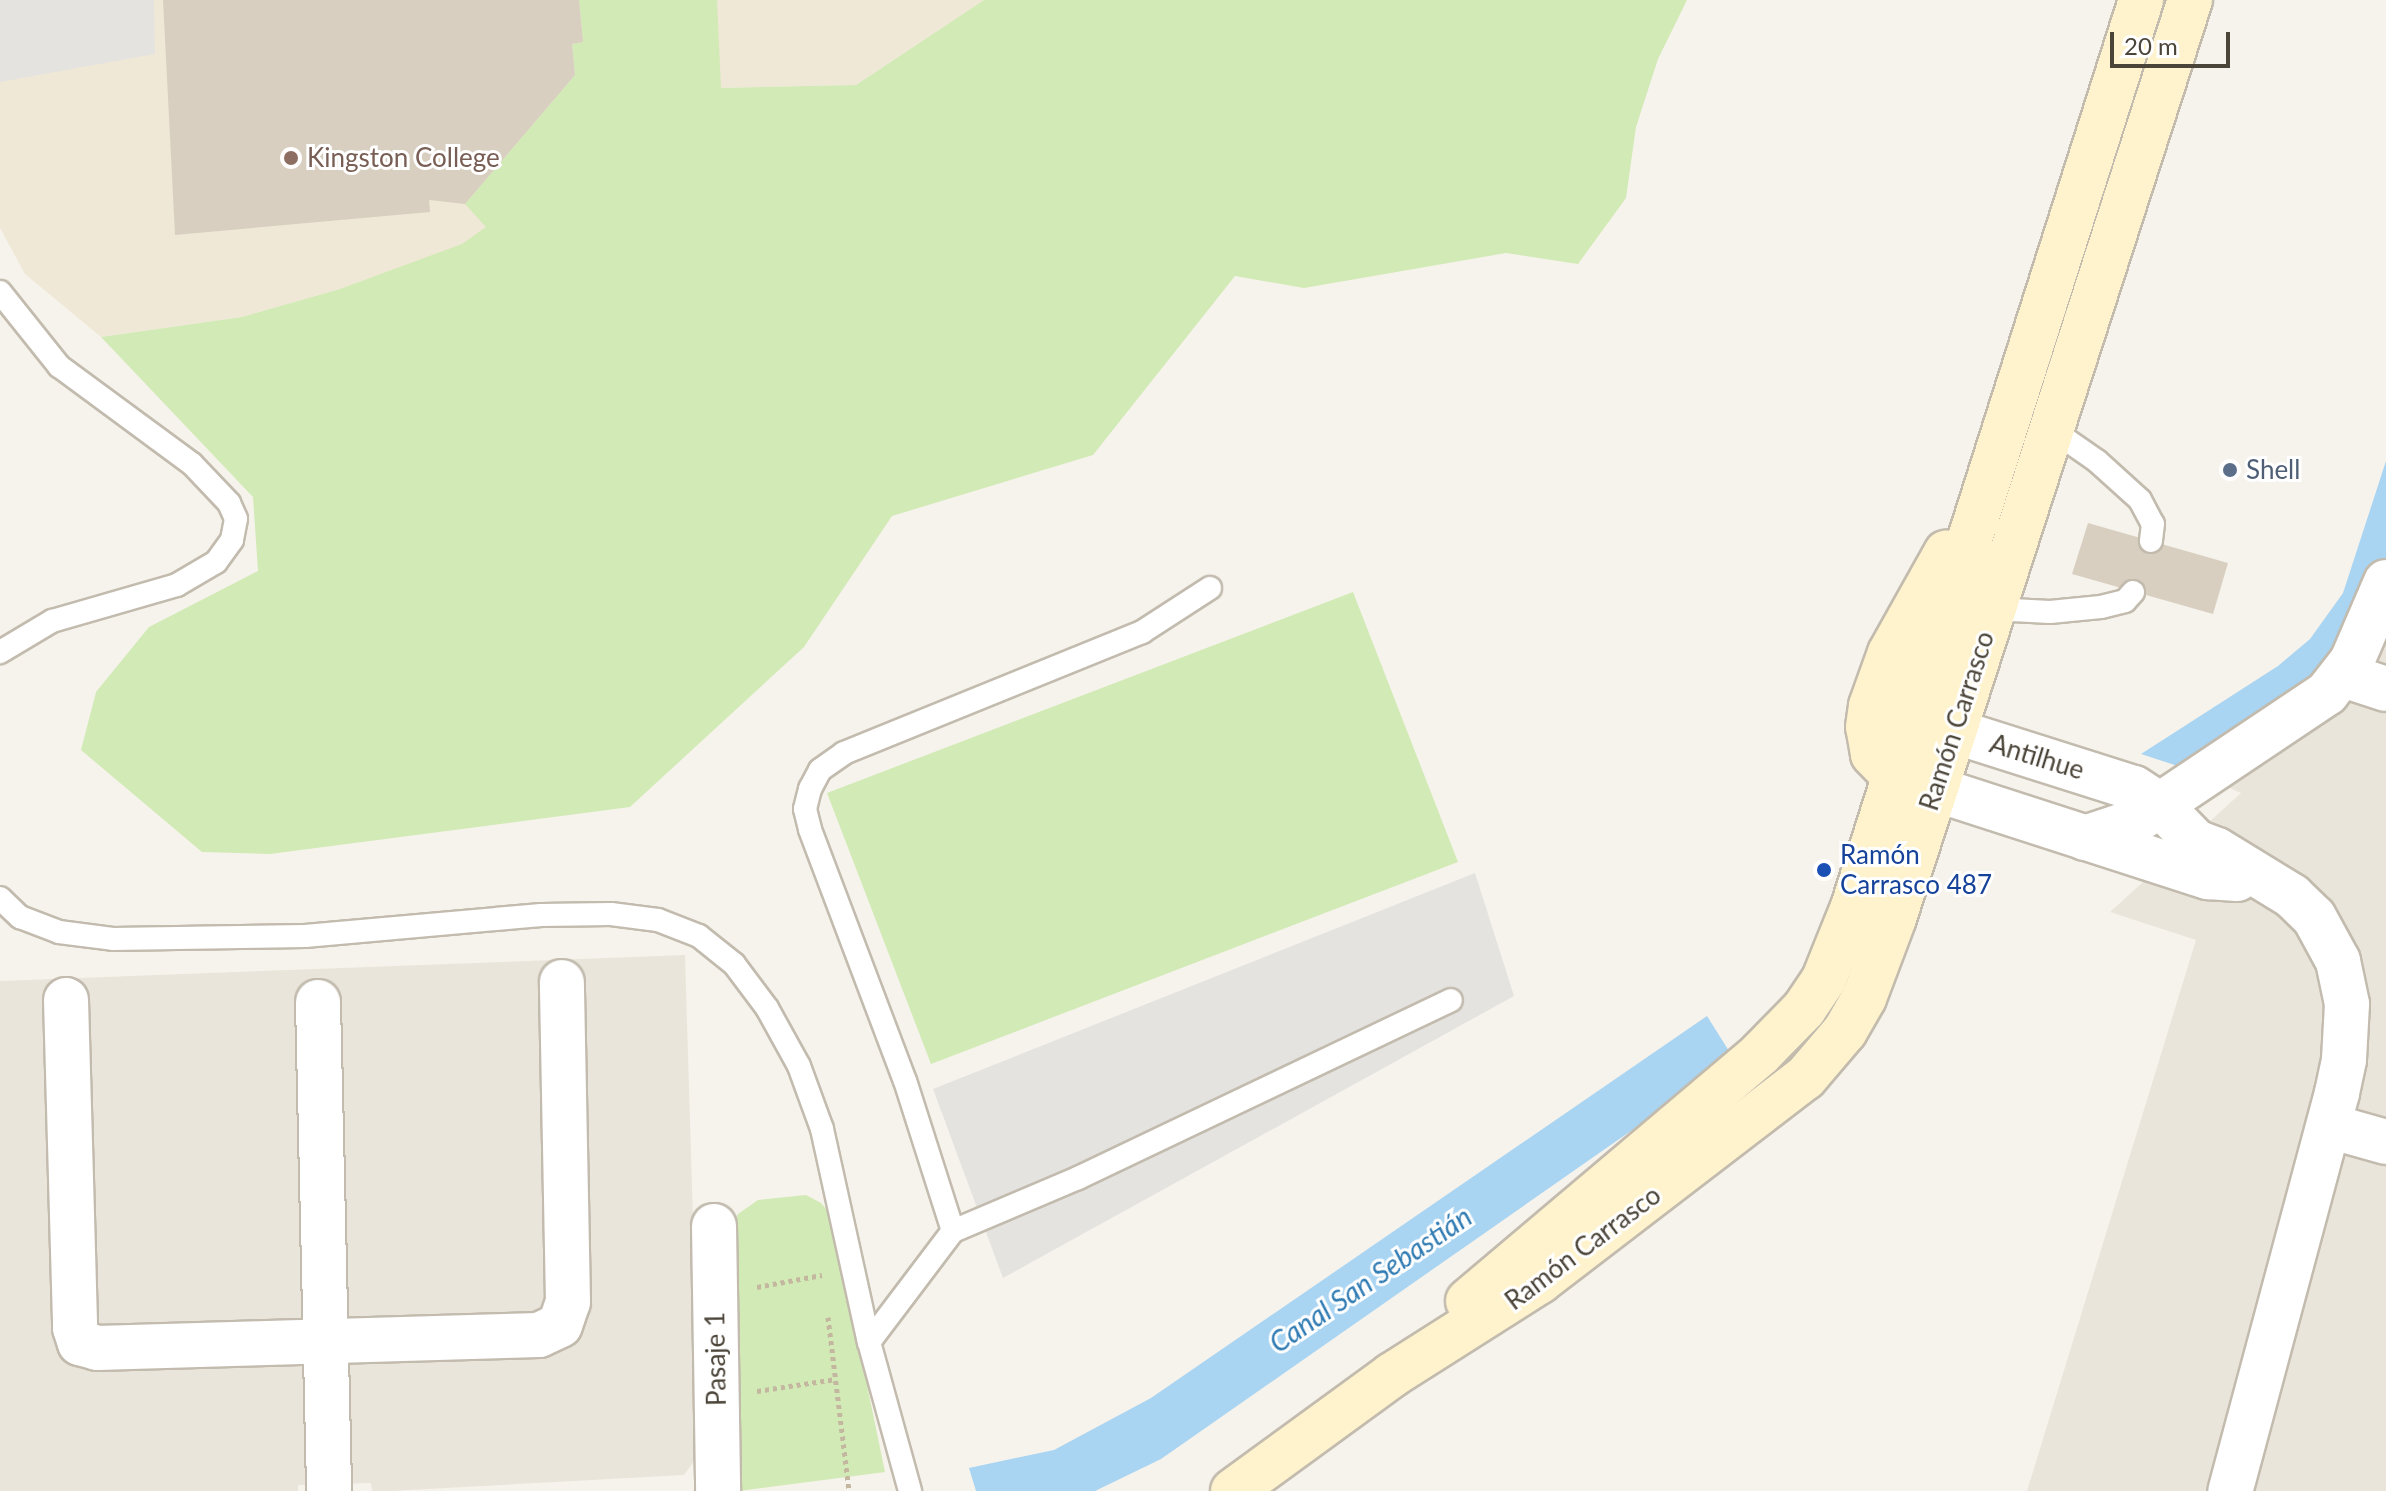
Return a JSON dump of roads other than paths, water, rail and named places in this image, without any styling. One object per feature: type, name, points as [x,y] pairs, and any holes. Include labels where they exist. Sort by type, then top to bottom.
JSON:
[{"type":"main road","name":"Ramón Carrasco","points":[[1392,1375],[1477,1294],[1760,1054],[1804,1009],[1838,949],[2141,0]]},
{"type":"main road","name":"Ramón Carrasco","points":[[1233,1491],[1392,1375],[1540,1281],[1782,1098],[1826,1056],[1869,986],[2190,0]]},
{"type":"main road","points":[[1893,775],[1881,766],[1869,741],[1871,706],[1879,679],[1923,590],[1978,509]]},
{"type":"street","points":[[2085,838],[2136,821],[2308,707],[2343,675],[2386,582]]},
{"type":"street","points":[[2343,675],[2386,689]]},
{"type":"street","name":"Antilhue","points":[[1911,717],[2124,784],[2160,805],[2196,842],[2212,864]]},
{"type":"street","points":[[1893,775],[2144,857],[2212,864],[2268,881],[2314,917],[2329,939],[2344,982],[2344,1060],[2230,1491]]},
{"type":"street","points":[[2144,857],[2162,839],[2165,828],[2160,805]]},
{"type":"street","points":[[66,1000],[75,1328],[80,1343],[97,1348],[539,1335],[560,1325],[568,1302],[562,982]]},
{"type":"street","points":[[318,1002],[329,1491]]},
{"type":"street","points":[[2329,1126],[2386,1142]]},
{"type":"street","name":"Pasaje 1","points":[[714,1226],[718,1491]]},
{"type":"lane","points":[[0,292],[59,366],[192,464],[229,503],[236,519],[232,540],[216,562],[177,585],[52,621],[0,652]]},
{"type":"lane","points":[[2051,429],[2106,468],[2140,500],[2153,524],[2151,541]]},
{"type":"lane","points":[[953,1231],[905,1081],[810,829],[805,809],[810,789],[820,770],[844,753],[1142,632],[1210,588]]},
{"type":"lane","points":[[1993,609],[2050,612],[2101,607],[2125,601],[2133,592]]},
{"type":"lane","points":[[0,898],[20,917],[59,932],[113,939],[305,936],[541,915],[611,914],[658,920],[699,936],[734,964],[767,1008],[799,1066],[822,1129],[869,1342],[910,1491]]},
{"type":"lane","points":[[869,1342],[953,1231],[1078,1178],[1451,1000]]},
{"type":"water","points":[[2386,461],[2386,563],[2308,691],[2190,770],[2141,754],[2278,666],[2310,639],[2343,593]]},
{"type":"water","name":"Canal San Sebastián","points":[[1707,1016],[1734,1059],[1161,1459],[1095,1491],[976,1491],[969,1468],[1054,1450],[1151,1398]]},
{"type":"place","name":"Kingston College","points":[[291,158]]},
{"type":"place","name":"Shell","points":[[2230,470]]},
{"type":"place","name":"Ramón Carrasco 487","points":[[1824,870]]}]
